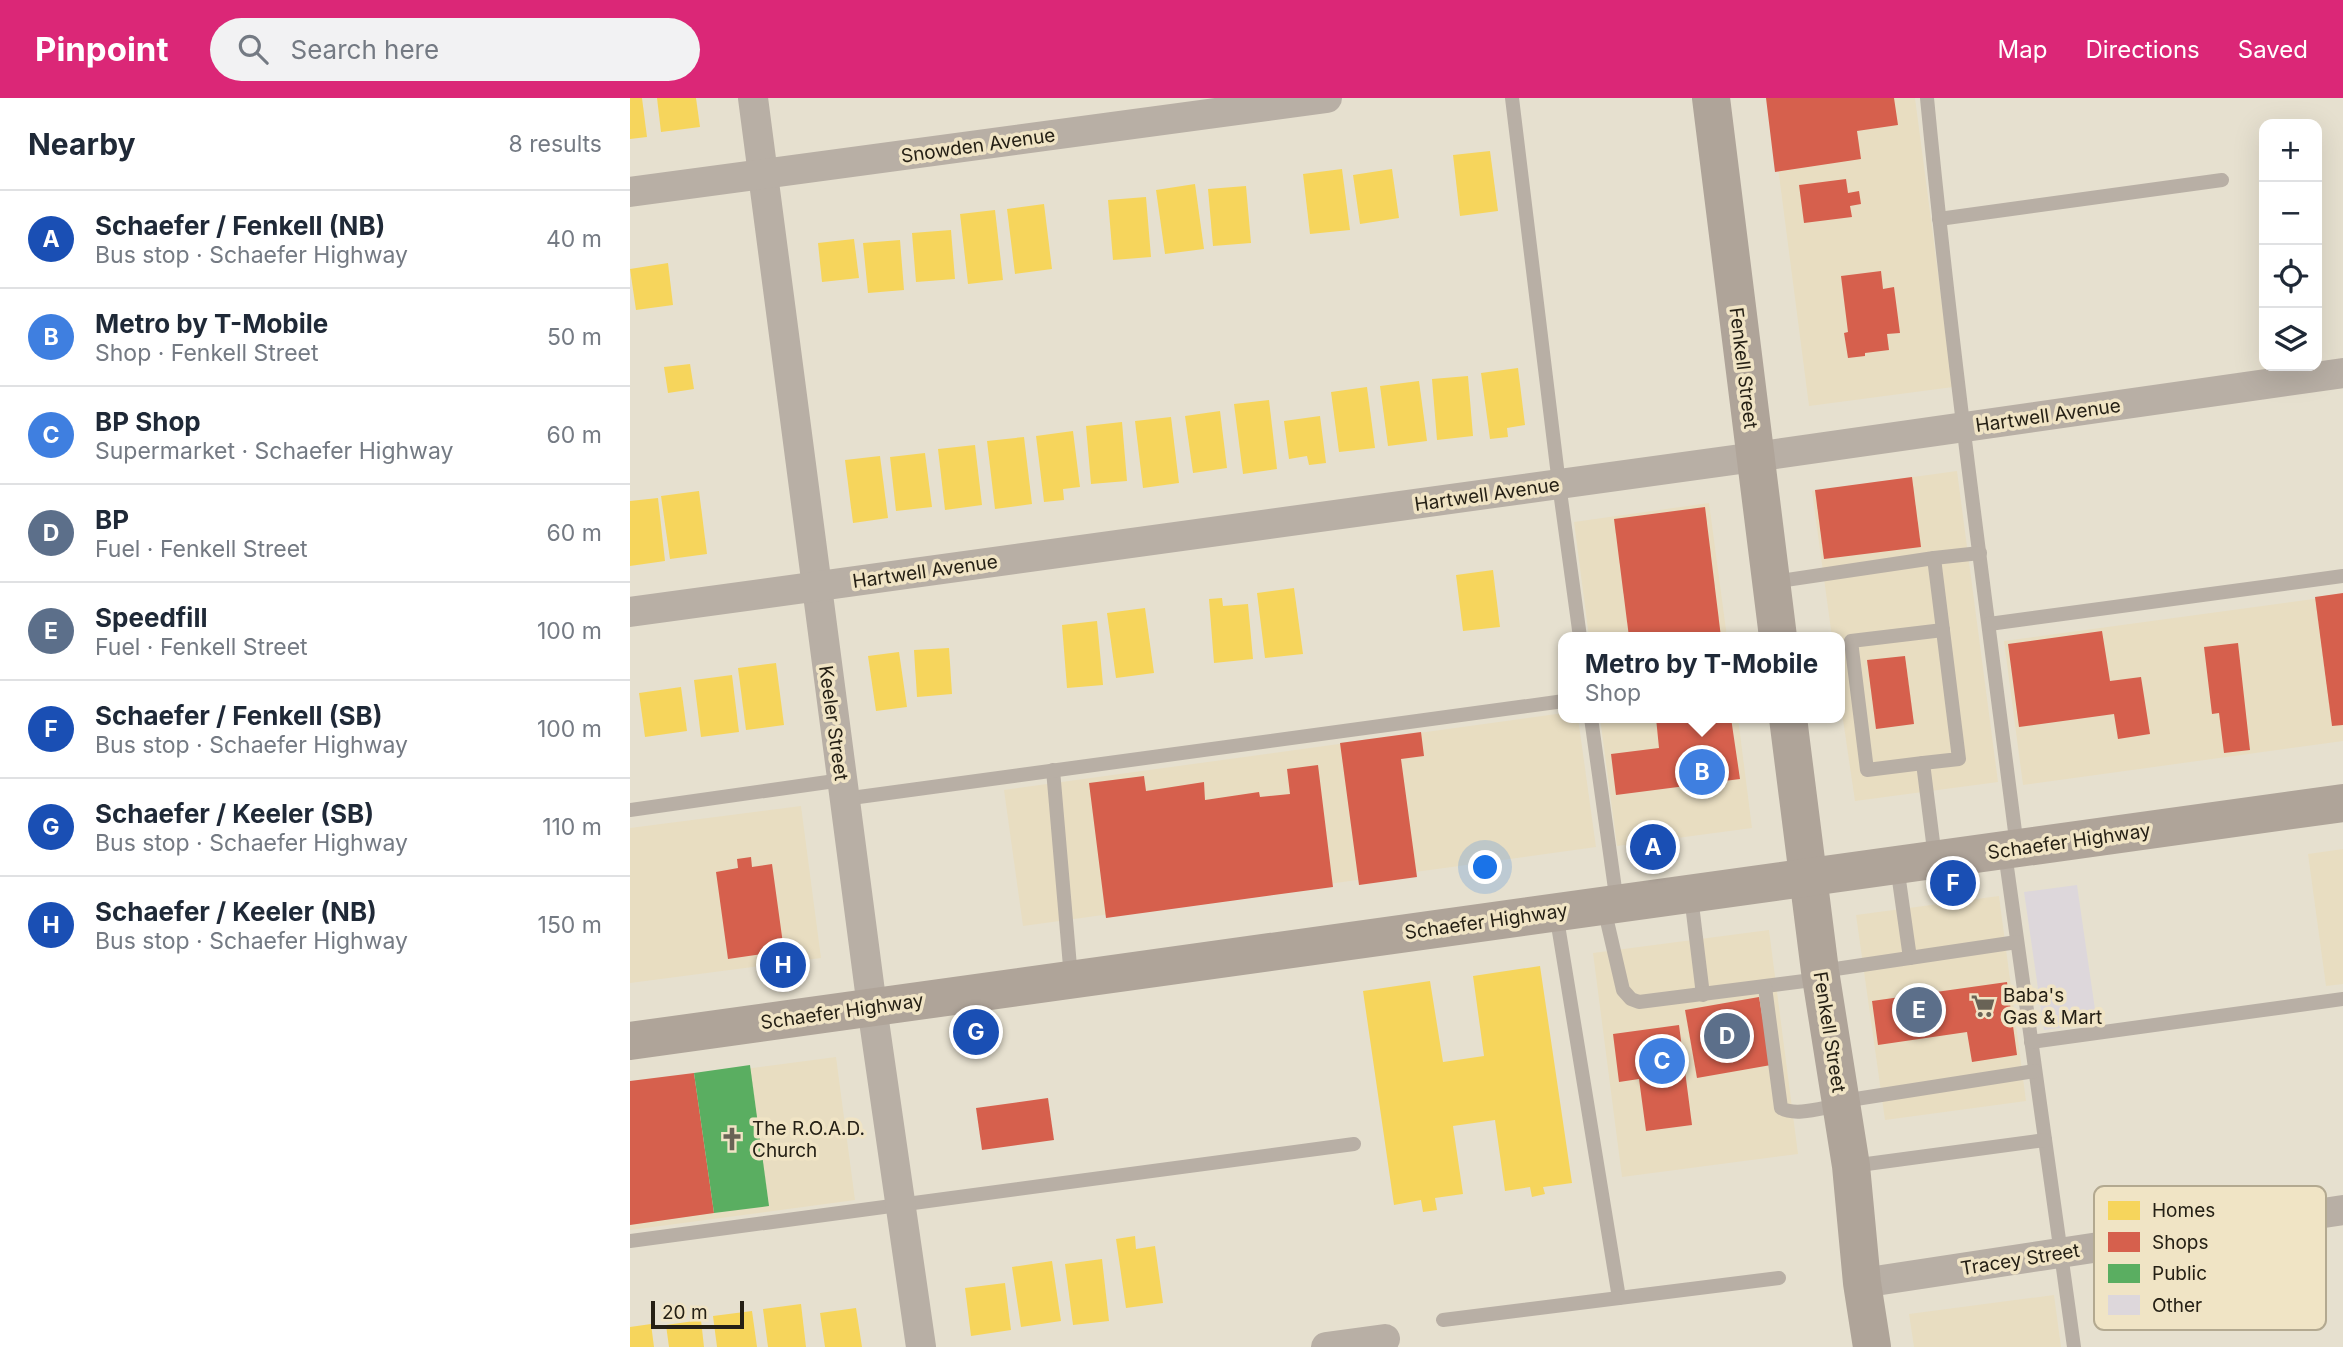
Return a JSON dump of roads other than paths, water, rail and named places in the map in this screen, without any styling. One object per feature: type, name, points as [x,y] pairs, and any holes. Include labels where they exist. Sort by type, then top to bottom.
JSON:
[{"type":"street","name":"Keeler Street","points":[[753,98],[872,1007],[921,1347]]},
{"type":"street","name":"Snowden Avenue","points":[[630,192],[1327,98]]},
{"type":"street","name":"Fenkell Street","points":[[1711,98],[1776,632]]},
{"type":"street","name":"Hartwell Avenue","points":[[630,612],[2343,373]]},
{"type":"street","name":"Fenkell Street","points":[[1789,723],[1821,975],[1851,1166],[1862,1283],[1872,1347]]},
{"type":"street","name":"Schaefer Highway","points":[[630,1041],[2343,803]]},
{"type":"street","name":"Tracey Street","points":[[1862,1283],[2094,1248]]},
{"type":"street","points":[[1326,1347],[1385,1339]]},
{"type":"lane","points":[[1512,98],[1579,632]]},
{"type":"lane","points":[[1927,98],[1939,219],[1989,624],[2011,849],[2017,942],[2074,1347]]},
{"type":"lane","points":[[1939,219],[2222,180]]},
{"type":"lane","points":[[1770,582],[1980,553]]},
{"type":"lane","points":[[1934,558],[1944,630],[1959,759],[1867,770],[1846,642],[1944,630]]},
{"type":"lane","points":[[1989,624],[2343,576]]},
{"type":"lane","points":[[630,810],[1053,770],[1558,702]]},
{"type":"lane","points":[[1592,723],[1610,904],[1623,990],[1631,999],[1652,1002],[1766,987],[1910,958],[2017,942]]},
{"type":"lane","points":[[1923,763],[1935,859]]},
{"type":"lane","points":[[1053,770],[1071,979]]},
{"type":"lane","points":[[1897,865],[1910,958]]},
{"type":"lane","points":[[1691,893],[1703,995]]},
{"type":"lane","points":[[1556,911],[1619,1298]]},
{"type":"lane","points":[[1766,987],[1781,1108],[1784,1111],[2035,1071]]},
{"type":"lane","points":[[2031,1042],[2343,999]]},
{"type":"lane","points":[[1851,1166],[2045,1140]]},
{"type":"lane","points":[[630,1241],[1354,1144]]},
{"type":"lane","points":[[1443,1320],[1779,1278]]},
{"type":"place","name":"Metro by T-Mobile","points":[[1702,772]]},
{"type":"place","name":"Schaefer / Fenkell (NB)","points":[[1653,847]]},
{"type":"place","name":"Schaefer / Fenkell (SB)","points":[[1953,883]]},
{"type":"place","name":"Schaefer / Keeler (NB)","points":[[783,965]]},
{"type":"place","name":"Baba's Gas & Mart","points":[[1983,1006]]},
{"type":"place","name":"Speedfill","points":[[1919,1010]]},
{"type":"place","name":"Schaefer / Keeler (SB)","points":[[976,1032]]},
{"type":"place","name":"BP","points":[[1727,1036]]},
{"type":"place","name":"BP Shop","points":[[1662,1061]]},
{"type":"place","name":"The R.O.A.D. Church","points":[[732,1139]]}]
